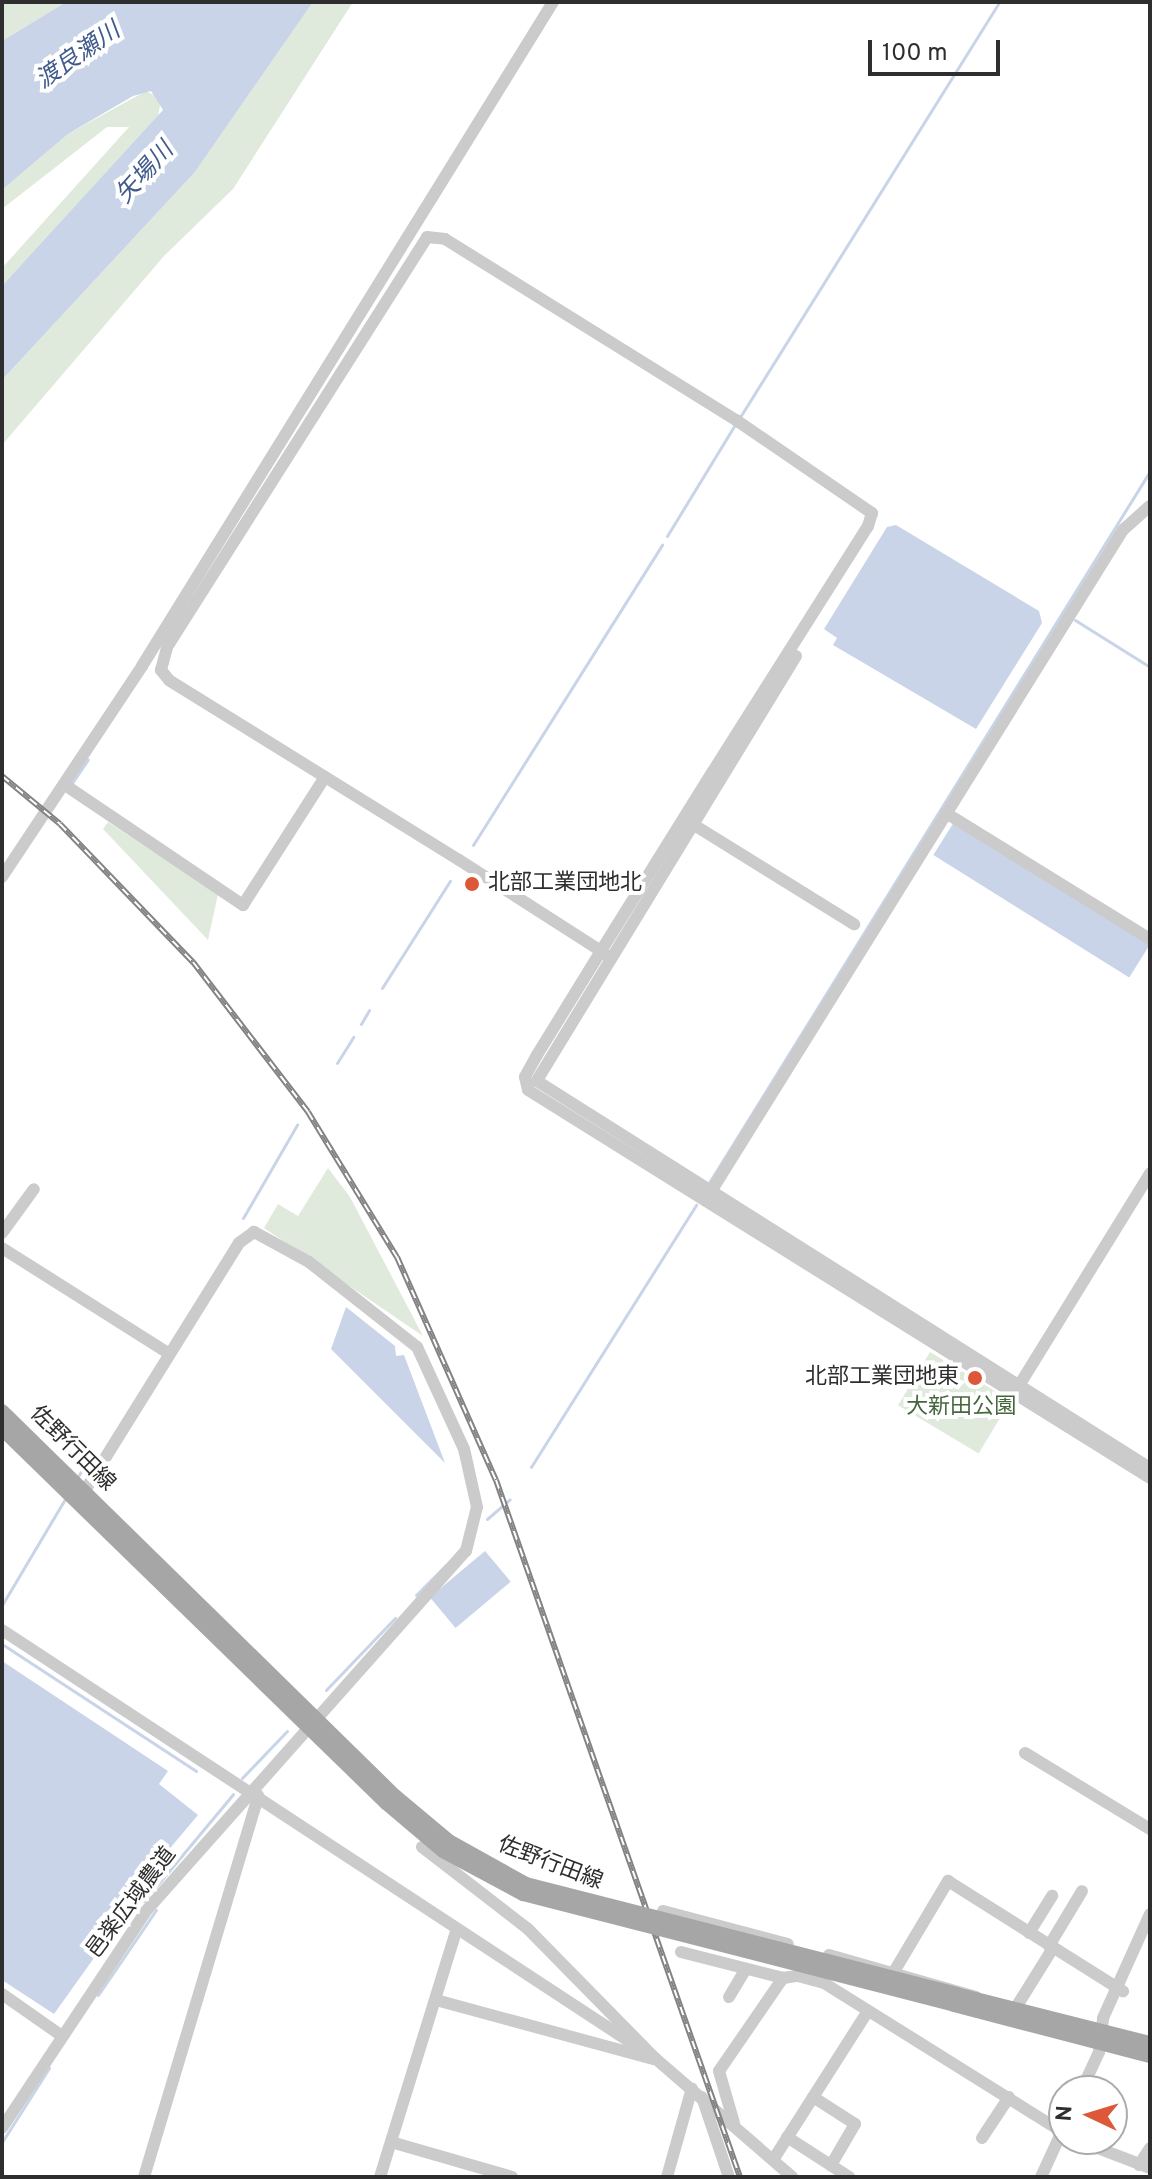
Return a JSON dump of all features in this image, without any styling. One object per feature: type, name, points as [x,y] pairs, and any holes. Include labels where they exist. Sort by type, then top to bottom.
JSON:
[{"type":"main road","name":"佐野行田線","points":[[2,1411],[311,1723]]},
{"type":"main road","name":"佐野行田線","points":[[2,1429],[443,1851],[523,1894],[1102,2037],[1150,2043]]},
{"type":"main road","name":"佐野行田線","points":[[955,2000],[982,2001],[1015,2009],[1150,2056]]},
{"type":"street","points":[[2,877],[142,666],[553,2]]},
{"type":"street","points":[[161,670],[175,635],[416,244],[427,237],[445,239],[858,498],[871,510],[871,521],[605,954],[527,1072],[528,1090],[708,1197],[1150,1478]]},
{"type":"street","points":[[708,1197],[1123,530],[1150,506]]},
{"type":"street","points":[[142,666],[161,670],[605,954]]},
{"type":"street","points":[[65,785],[243,905],[325,777]]},
{"type":"street","points":[[946,813],[1150,939]]},
{"type":"street","points":[[688,821],[854,924]]},
{"type":"street","points":[[1016,1390],[1150,1173]]},
{"type":"street","points":[[2,1233],[34,1189]]},
{"type":"street","name":"邑楽広域農道","points":[[2,2128],[146,1911],[254,1794],[311,1723],[466,1551],[478,1495],[464,1449],[411,1341],[259,1233],[244,1236],[168,1353],[84,1492]]},
{"type":"street","points":[[2,1248],[168,1353]]},
{"type":"street","points":[[1016,1390],[1150,1468]]},
{"type":"street","points":[[2,1630],[254,1794],[456,1932],[656,2059],[734,2123],[792,2177]]},
{"type":"street","points":[[1025,1753],[1150,1829]]},
{"type":"street","points":[[144,2177],[254,1794]]},
{"type":"street","points":[[422,1847],[528,1929],[656,2059]]},
{"type":"street","points":[[895,1970],[948,1881],[1120,1988]]},
{"type":"street","points":[[1015,2009],[1082,1891]]},
{"type":"street","points":[[1029,1933],[1052,1896]]},
{"type":"street","points":[[663,1911],[962,1988],[982,2001]]},
{"type":"street","points":[[1087,2075],[1150,1914]]},
{"type":"street","points":[[380,2177],[456,1932]]},
{"type":"street","points":[[1120,1988],[1150,1934]]},
{"type":"street","points":[[681,1952],[783,1978],[824,1983],[1048,2122]]},
{"type":"street","points":[[729,1997],[746,1969]]},
{"type":"street","points":[[734,2123],[719,2071],[783,1978]]},
{"type":"street","points":[[2,1994],[62,2036]]},
{"type":"street","points":[[436,2000],[656,2059]]},
{"type":"street","points":[[773,2160],[868,2011]]},
{"type":"street","points":[[667,2177],[697,2091]]},
{"type":"street","points":[[697,2091],[729,2177]]},
{"type":"street","points":[[813,2097],[855,2124],[831,2165]]},
{"type":"street","points":[[982,2138],[1009,2097]]},
{"type":"street","points":[[787,2137],[849,2177]]},
{"type":"street","points":[[391,2142],[512,2177]]},
{"type":"street","points":[[1114,2155],[1144,2167],[1150,2148]]},
{"type":"street","points":[[1041,2177],[1052,2155]]},
{"type":"green space","points":[[2,2],[66,2],[2,41]]},
{"type":"green space","points":[[313,2],[353,2],[233,189],[164,256],[2,445],[2,380],[195,172]]},
{"type":"green space","points":[[146,91],[161,99],[157,123],[2,286],[2,268],[129,127],[107,127],[2,209],[2,190],[68,134]]},
{"type":"green space","points":[[108,822],[218,894],[208,940],[103,829]]},
{"type":"green space","points":[[328,1168],[350,1197],[423,1336],[264,1228],[278,1204],[298,1216]]},
{"type":"green space","name":"大新田公園","points":[[930,1352],[1011,1400],[979,1454],[898,1405]]},
{"type":"water","points":[[66,2],[313,2],[195,172],[2,380],[2,286],[163,110],[151,91],[133,96],[68,134],[2,190],[2,41]]},
{"type":"water","points":[[896,525],[1039,611],[1042,623],[976,729],[833,645],[837,638],[824,629],[887,527]]},
{"type":"water","points":[[954,822],[1150,944],[1129,977],[933,855]]},
{"type":"water","points":[[346,1307],[395,1346],[396,1356],[404,1355],[445,1463],[331,1349]]},
{"type":"water","points":[[485,1551],[511,1582],[456,1628],[430,1597]]},
{"type":"water","points":[[2,1661],[168,1771],[159,1784],[198,1815],[123,1904],[126,1913],[54,2014],[2,1980]]},
{"type":"waterway","points":[[740,417],[999,2]]},
{"type":"waterway","points":[[667,536],[736,423]]},
{"type":"waterway","points":[[707,1186],[1150,471]]},
{"type":"waterway","points":[[473,845],[662,545]]},
{"type":"waterway","points":[[1075,620],[1150,667]]},
{"type":"waterway","points":[[70,786],[88,759]]},
{"type":"waterway","points":[[382,988],[450,881]]},
{"type":"waterway","points":[[361,1024],[369,1010]]},
{"type":"waterway","points":[[337,1063],[353,1037]]},
{"type":"waterway","points":[[243,1218],[297,1125]]},
{"type":"waterway","points":[[531,1467],[696,1205]]},
{"type":"waterway","points":[[77,1478],[82,1470]]},
{"type":"waterway","points":[[2,1605],[65,1499]]},
{"type":"waterway","points":[[487,1519],[510,1499]]},
{"type":"waterway","points":[[416,1595],[447,1564]]},
{"type":"waterway","points":[[326,1690],[395,1618]]},
{"type":"waterway","points":[[2,1644],[196,1771]]},
{"type":"waterway","points":[[242,1778],[287,1731]]},
{"type":"waterway","points":[[144,1901],[233,1794]]},
{"type":"waterway","points":[[98,1995],[156,1910]]},
{"type":"waterway","points":[[2,2142],[49,2068]]},
{"type":"railway","points":[[2,776],[60,824],[193,962],[308,1112],[397,1257],[496,1480],[740,2177]]},
{"type":"place","name":"北部工業団地北","points":[[472,884]]},
{"type":"place","name":"北部工業団地東","points":[[975,1378]]},
{"type":"water label","name":"渡良瀬川","points":[[79,57]]},
{"type":"water label","name":"矢場川","points":[[146,174]]}]
